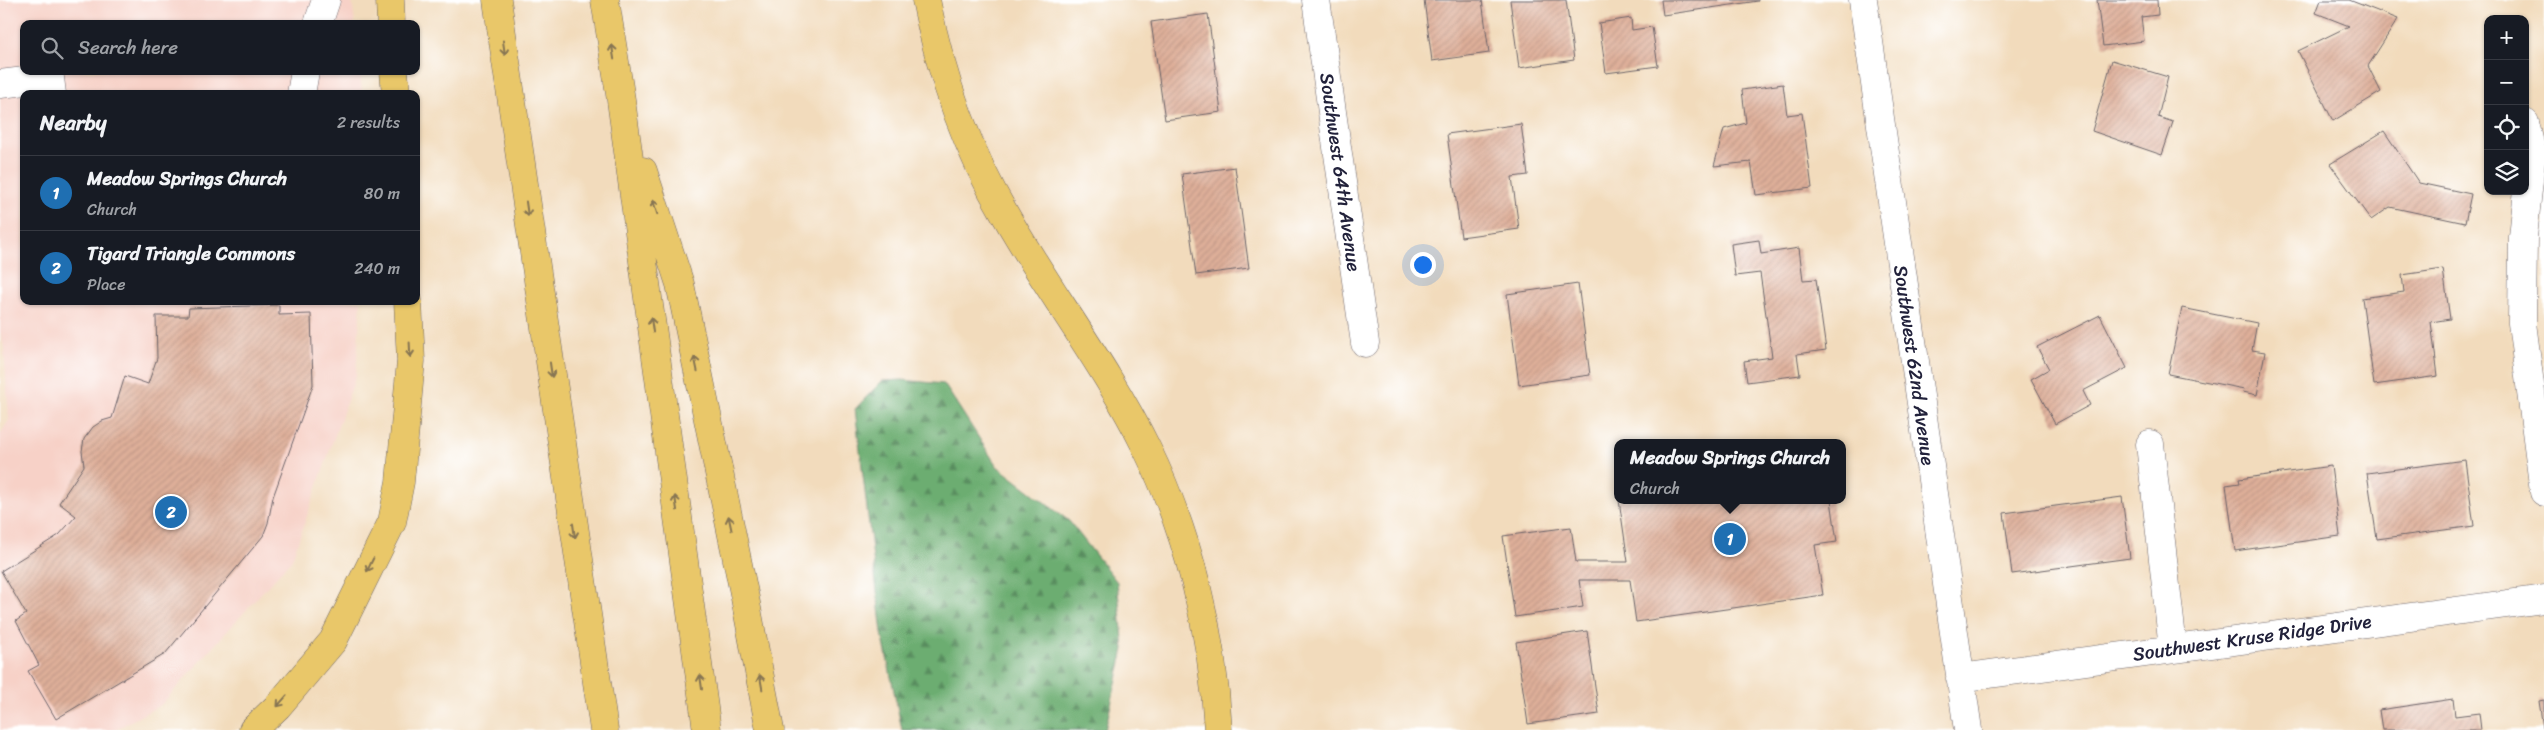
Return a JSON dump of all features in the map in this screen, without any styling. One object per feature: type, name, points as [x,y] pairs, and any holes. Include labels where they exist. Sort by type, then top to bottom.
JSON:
[{"type":"highway","points":[[390,0],[391,20]]},
{"type":"highway","points":[[497,0],[604,730]]},
{"type":"highway","points":[[604,0],[621,100],[707,730]]},
{"type":"highway","points":[[926,0],[936,53],[951,99],[980,169],[1006,217],[1105,372],[1147,450],[1169,502],[1199,596],[1210,656],[1218,730]]},
{"type":"highway","points":[[394,75],[396,90]]},
{"type":"highway","points":[[621,100],[680,284],[745,598],[770,730]]},
{"type":"highway","points":[[253,730],[278,706],[333,641],[392,522],[400,482],[411,361],[408,305]]},
{"type":"street","points":[[319,20],[326,0]]},
{"type":"street","name":"Southwest 64th Avenue","points":[[1316,0],[1365,343]]},
{"type":"street","name":"Southwest 62nd Avenue","points":[[1863,0],[1968,730]]},
{"type":"street","points":[[301,90],[304,75]]},
{"type":"street","points":[[0,84],[50,78],[52,90]]},
{"type":"street","points":[[2529,140],[2532,152],[2523,237],[2522,323],[2544,492]]},
{"type":"street","points":[[2150,444],[2173,648]]},
{"type":"street","name":"Southwest Kruse Ridge Drive","points":[[1960,678],[2544,598]]},
{"type":"shaded area","points":[[0,0],[352,0],[354,20],[20,20],[20,75],[360,75],[362,90],[20,90],[20,305],[361,305],[356,375],[292,559],[162,704],[115,730],[0,730],[0,435],[9,420],[4,347],[0,332]]},
{"type":"green space","points":[[902,380],[944,384],[997,466],[1069,521],[1117,582],[1124,649],[1105,730],[902,730],[882,633],[855,409],[882,381]]},
{"type":"building","points":[[1424,0],[1482,0],[1489,53],[1432,61]]},
{"type":"building","points":[[1510,0],[1566,0],[1574,60],[1519,68]]},
{"type":"building","points":[[1661,0],[1758,0],[1758,1],[1663,15]]},
{"type":"building","points":[[2097,0],[2157,0],[2158,15],[2141,17],[2144,41],[2103,46]]},
{"type":"building","points":[[2321,0],[2349,0],[2398,19],[2368,66],[2381,92],[2333,121],[2298,51],[2349,26],[2316,13]]},
{"type":"building","points":[[1208,14],[1221,112],[1165,120],[1151,22]]},
{"type":"building","points":[[1631,18],[1632,30],[1652,27],[1658,66],[1606,73],[1599,23]]},
{"type":"building","points":[[2112,60],[2168,77],[2158,117],[2173,122],[2162,155],[2092,131]]},
{"type":"building","points":[[1783,84],[1787,115],[1802,113],[1812,188],[1756,195],[1751,162],[1714,166],[1724,129],[1746,123],[1742,90]]},
{"type":"building","points":[[1521,124],[1528,175],[1512,177],[1519,229],[1461,237],[1447,134]]},
{"type":"building","points":[[2384,131],[2419,183],[2471,194],[2465,223],[2390,207],[2371,220],[2330,164]]},
{"type":"building","points":[[1235,167],[1249,268],[1196,275],[1182,174]]},
{"type":"building","points":[[1759,240],[1761,254],[1799,248],[1803,280],[1816,279],[1826,350],[1797,354],[1800,375],[1747,382],[1744,361],[1772,357],[1760,273],[1735,276],[1731,244]]},
{"type":"building","points":[[2443,269],[2450,319],[2431,322],[2438,376],[2374,385],[2362,298],[2404,292],[2402,275]]},
{"type":"building","points":[[1578,284],[1590,375],[1519,385],[1507,294]]},
{"type":"building","points":[[279,305],[279,315],[311,314],[313,385],[273,497],[268,523],[263,536],[165,654],[56,719],[28,671],[39,665],[16,621],[26,614],[1,571],[59,535],[76,516],[59,503],[84,466],[82,451],[84,439],[93,427],[102,421],[112,418],[125,376],[148,384],[157,358],[156,316],[188,316],[189,308]]},
{"type":"building","points":[[2182,308],[2257,323],[2252,350],[2265,352],[2257,395],[2243,392],[2244,389],[2168,374]]},
{"type":"building","points":[[2100,315],[2127,368],[2083,391],[2090,405],[2055,424],[2031,379],[2049,369],[2037,347]]},
{"type":"building","points":[[2465,460],[2474,526],[2377,539],[2367,473]]},
{"type":"building","points":[[2331,466],[2340,536],[2235,551],[2226,485],[2240,483],[2239,479]]},
{"type":"building","points":[[2122,497],[2130,558],[2012,574],[2004,513]]},
{"type":"building","points":[[1620,504],[1832,504],[1837,542],[1815,545],[1823,595],[1636,622],[1630,580],[1579,580],[1583,607],[1515,617],[1503,536],[1571,527],[1576,562],[1628,562]]},
{"type":"building","points":[[1587,631],[1599,714],[1528,724],[1516,642]]},
{"type":"building","points":[[2453,699],[2455,716],[2479,713],[2481,730],[2382,730],[2379,710]]},
{"type":"building","points":[[2544,700],[2544,728],[2543,728],[2539,701]]},
{"type":"place","name":"Tigard Triangle Commons","points":[[171,512]]},
{"type":"place","name":"Meadow Springs Church","points":[[1730,539]]}]
